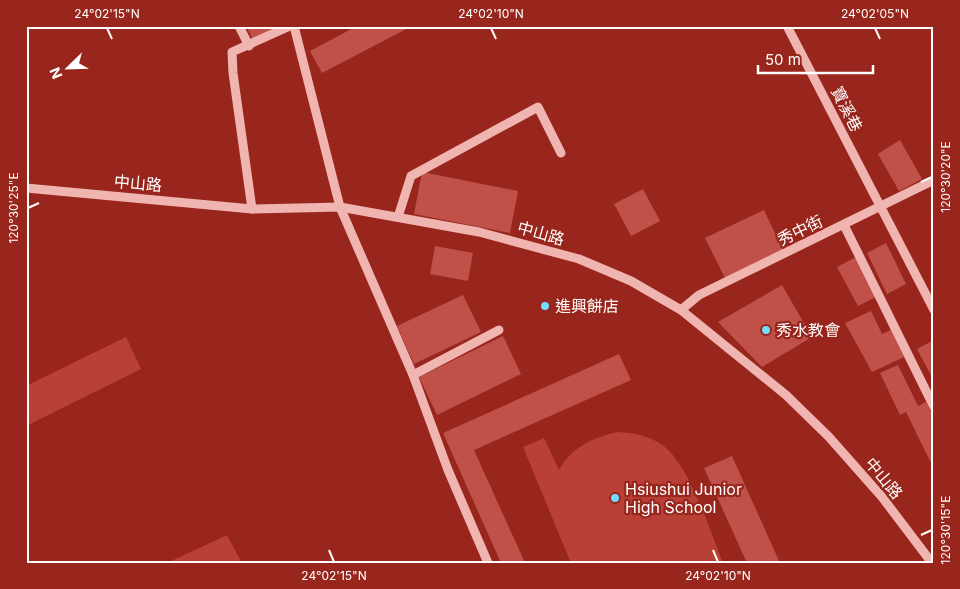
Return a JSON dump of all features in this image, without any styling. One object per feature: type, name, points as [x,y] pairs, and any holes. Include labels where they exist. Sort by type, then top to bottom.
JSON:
[{"type":"street","points":[[239,26],[249,46]]},
{"type":"street","points":[[252,209],[233,73],[232,52],[292,26],[340,207],[413,375],[448,470],[488,563]]},
{"type":"street","name":"寶溪巷","points":[[787,26],[934,310]]},
{"type":"street","points":[[398,217],[411,176],[538,107],[561,153]]},
{"type":"street","name":"秀中街","points":[[681,310],[699,295],[844,225],[879,205],[934,180]]},
{"type":"street","name":"中山路","points":[[26,188],[252,209],[340,207],[479,232],[579,259],[631,281],[681,310],[786,395],[829,437],[882,497],[932,563]]},
{"type":"street","points":[[844,225],[934,407]]},
{"type":"street","points":[[413,375],[499,330]]},
{"type":"shaded area","points":[[126,337],[141,369],[26,426],[26,386]]},
{"type":"shaded area","points":[[617,432],[650,438],[661,444],[671,453],[681,466],[698,499],[723,563],[571,563],[523,447],[544,438],[559,470],[576,449],[599,437]]},
{"type":"shaded area","points":[[227,535],[242,563],[167,563]]},
{"type":"building","points":[[246,26],[289,26],[255,44]]},
{"type":"building","points":[[357,26],[412,26],[322,73],[310,51]]},
{"type":"building","points":[[900,140],[922,179],[899,191],[878,154]]},
{"type":"building","points":[[422,172],[518,191],[510,233],[414,214]]},
{"type":"building","points":[[643,189],[660,221],[631,236],[614,204]]},
{"type":"building","points":[[764,210],[784,252],[726,280],[705,238]]},
{"type":"building","points":[[886,243],[906,284],[887,294],[867,253]]},
{"type":"building","points":[[435,246],[473,253],[468,281],[430,274]]},
{"type":"building","points":[[856,257],[876,297],[858,306],[837,267]]},
{"type":"building","name":"秀水教會","points":[[782,285],[812,337],[762,367],[718,322]]},
{"type":"building","points":[[463,295],[481,332],[414,364],[397,326]]},
{"type":"building","points":[[871,311],[882,334],[891,330],[904,357],[872,372],[845,323]]},
{"type":"building","points":[[503,336],[521,374],[437,415],[419,377]]},
{"type":"building","points":[[934,340],[934,381],[917,349]]},
{"type":"building","points":[[619,354],[631,380],[474,450],[525,563],[501,563],[443,433]]},
{"type":"building","points":[[898,365],[918,406],[926,402],[934,418],[934,469],[906,412],[900,415],[880,373]]},
{"type":"building","points":[[732,456],[780,563],[747,563],[704,468]]},
{"type":"place","name":"進興餅店","points":[[545,306]]},
{"type":"place","name":"秀水教會","points":[[766,330]]},
{"type":"place","name":"Hsiushui Junior High School","points":[[615,498]]}]
